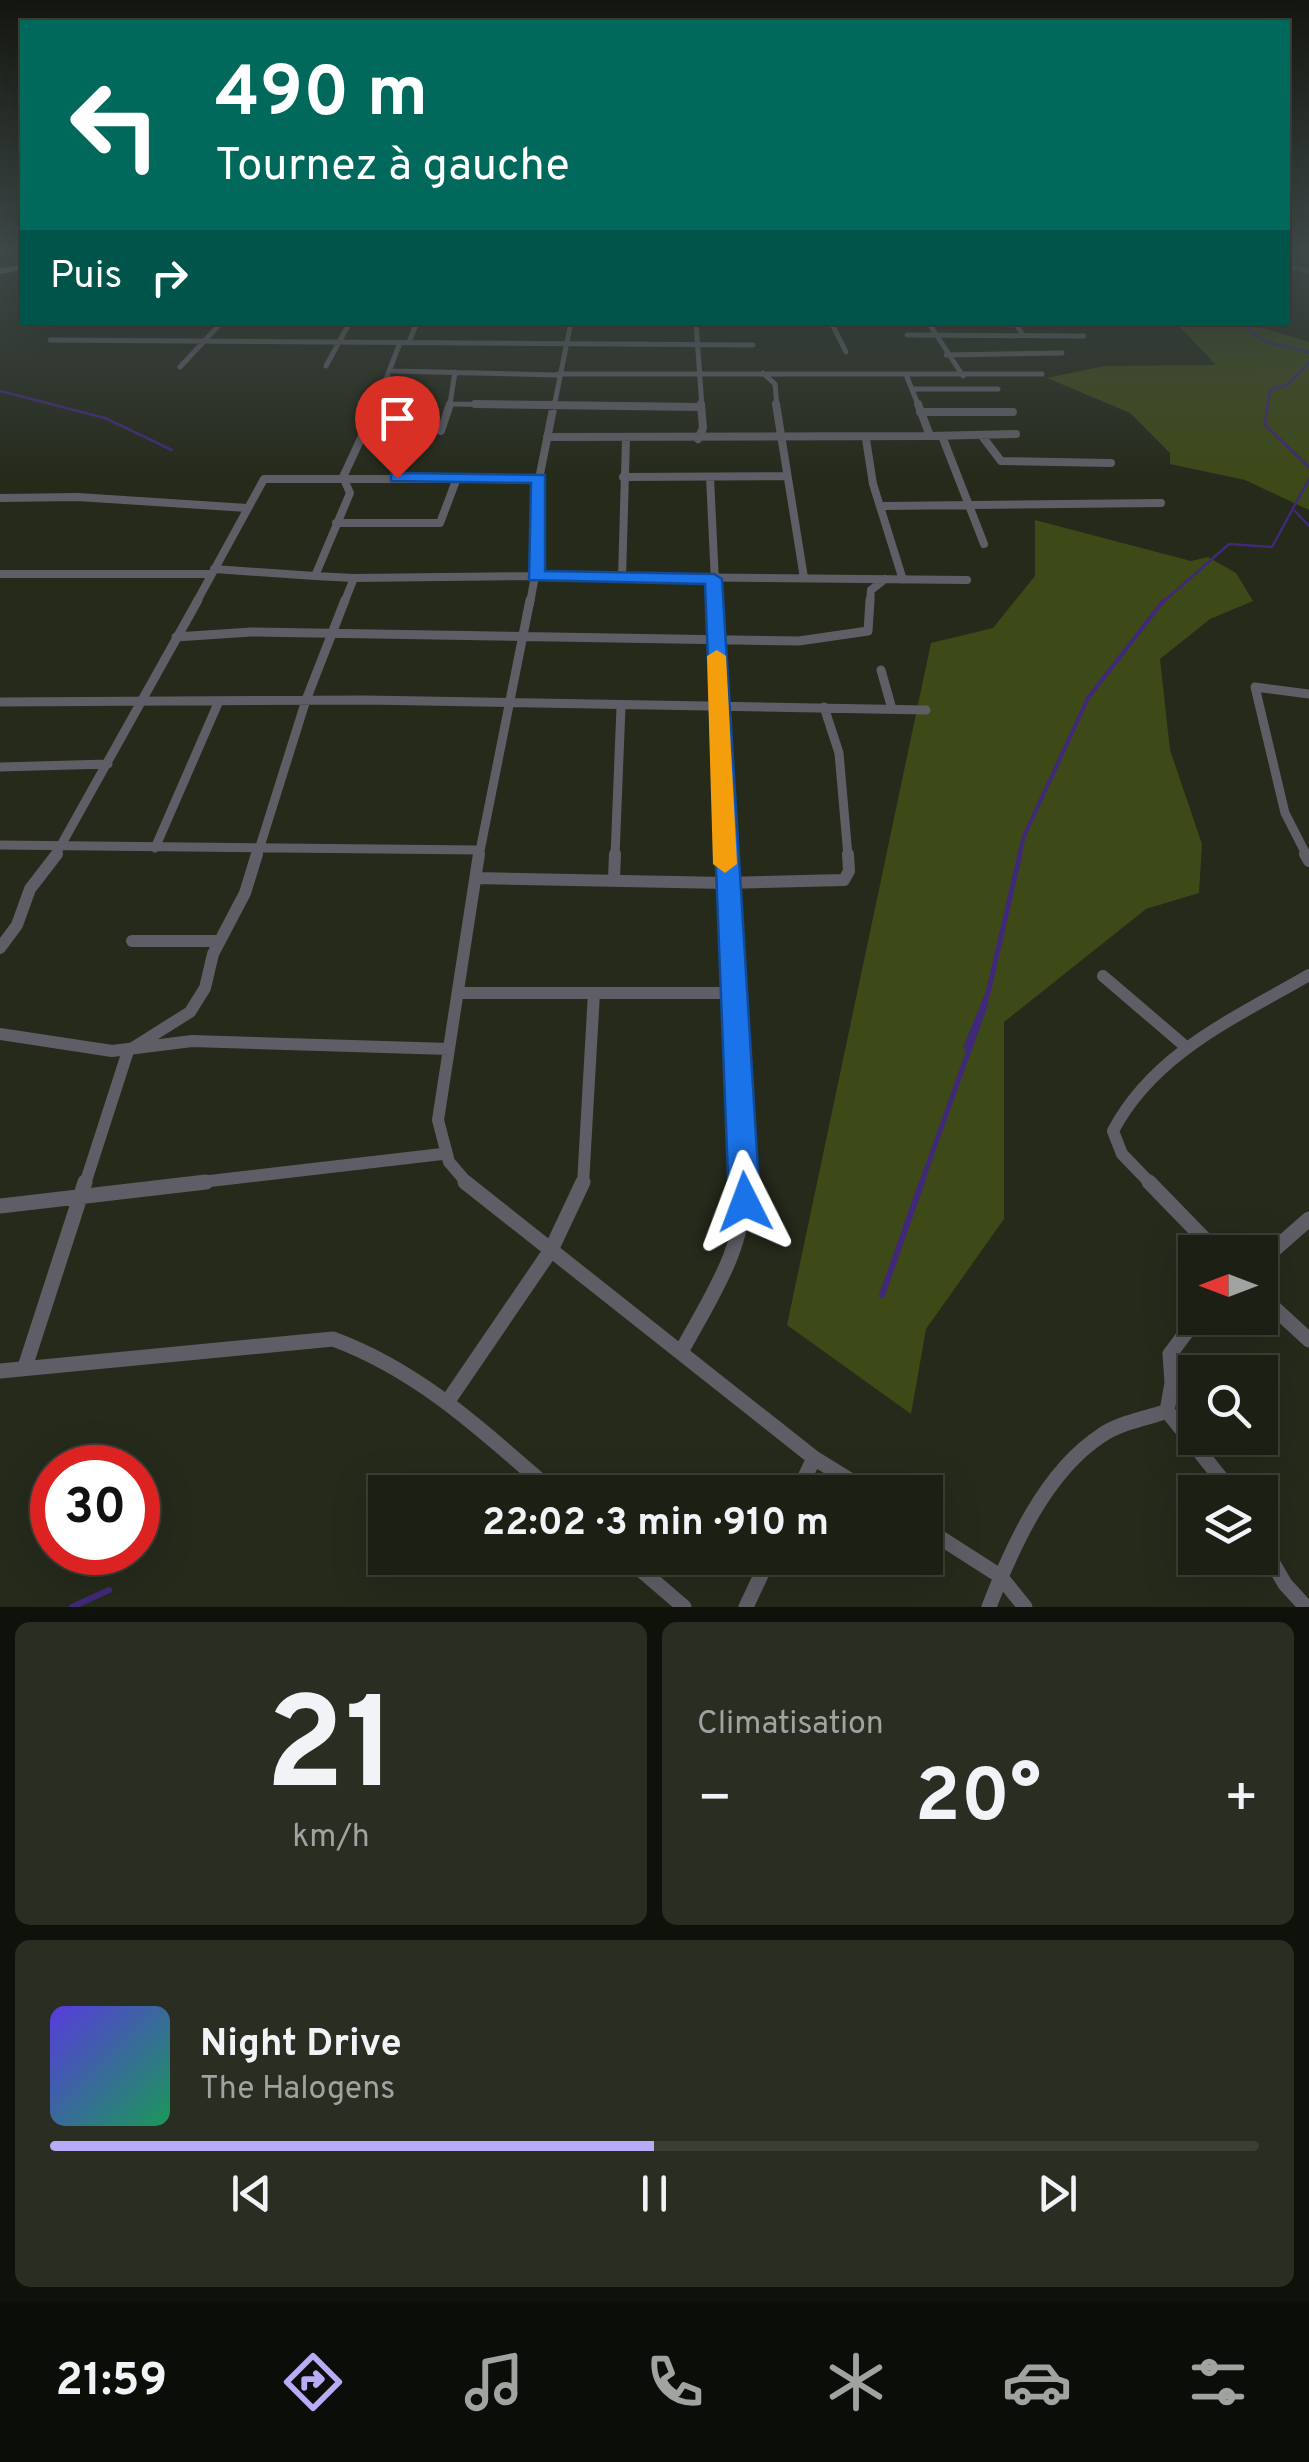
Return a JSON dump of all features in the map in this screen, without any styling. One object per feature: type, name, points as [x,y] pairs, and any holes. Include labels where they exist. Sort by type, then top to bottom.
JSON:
[{"type":"street","points":[[180,367],[216,329]]},
{"type":"street","points":[[326,366],[347,329]]},
{"type":"street","points":[[315,576],[350,493],[343,477],[413,329]]},
{"type":"street","points":[[568,329],[540,478],[536,576],[480,850],[449,1048],[438,1120],[442,1154],[463,1181],[814,1458],[842,1475]]},
{"type":"street","points":[[698,329],[704,428],[698,439]]},
{"type":"street","points":[[834,329],[846,352]]},
{"type":"street","points":[[931,329],[963,376]]},
{"type":"street","points":[[1019,329],[1023,336]]},
{"type":"street","points":[[908,335],[1084,336]]},
{"type":"street","points":[[50,340],[753,345]]},
{"type":"street","points":[[946,355],[1062,353]]},
{"type":"street","points":[[392,371],[907,377],[1042,374]]},
{"type":"street","points":[[442,431],[455,372]]},
{"type":"street","points":[[762,373],[775,384],[779,439],[804,578]]},
{"type":"street","points":[[907,377],[930,436]]},
{"type":"street","points":[[913,389],[998,389]]},
{"type":"street","points":[[450,404],[701,407]]},
{"type":"street","points":[[920,412],[1012,412]]},
{"type":"street","points":[[548,438],[866,439],[1016,434]]},
{"type":"street","points":[[980,435],[990,440],[1000,461],[1111,463]]},
{"type":"street","points":[[942,436],[984,544]]},
{"type":"street","points":[[622,578],[626,439]]},
{"type":"street","points":[[866,439],[874,484],[884,506],[903,580]]},
{"type":"street","points":[[623,477],[786,476]]},
{"type":"street","points":[[681,1352],[735,1252],[742,1228],[710,477]]},
{"type":"street","points":[[0,948],[17,925],[30,889],[63,846],[266,478],[540,478]]},
{"type":"street","points":[[336,523],[440,523],[457,478]]},
{"type":"street","points":[[0,498],[78,497],[247,508]]},
{"type":"street","points":[[884,506],[968,502],[1161,503]]},
{"type":"street","points":[[0,574],[212,572],[354,578],[967,580]]},
{"type":"street","points":[[25,1367],[128,1051],[190,1012],[205,988],[218,941],[239,908],[306,700],[354,578]]},
{"type":"street","points":[[176,638],[251,632],[799,642],[868,631],[871,590],[885,579]]},
{"type":"street","points":[[881,670],[892,709]]},
{"type":"street","points":[[1309,694],[1255,687],[1285,814],[1309,861]]},
{"type":"street","points":[[0,702],[306,700],[926,710]]},
{"type":"street","points":[[155,848],[219,701]]},
{"type":"street","points":[[614,879],[621,707]]},
{"type":"street","points":[[476,878],[726,883],[848,878],[839,752],[824,708]]},
{"type":"street","points":[[0,766],[108,764]]},
{"type":"street","points":[[0,845],[256,851],[480,850]]},
{"type":"street","points":[[132,941],[218,941]]},
{"type":"street","points":[[1201,1235],[1122,1154],[1113,1131],[1132,1095],[1186,1047],[1309,975]]},
{"type":"street","points":[[1103,976],[1186,1047]]},
{"type":"street","points":[[458,992],[733,993]]},
{"type":"street","points":[[448,1400],[550,1250],[584,1186],[594,993]]},
{"type":"street","points":[[0,1034],[128,1051],[192,1041],[449,1048]]},
{"type":"street","points":[[0,1206],[442,1154]]},
{"type":"street","points":[[1278,1246],[1309,1219]]},
{"type":"street","points":[[1278,1311],[1309,1340]]},
{"type":"street","points":[[989,1607],[1000,1576],[1054,1484],[1101,1436],[1167,1411],[1172,1397],[1167,1352],[1178,1335]]},
{"type":"street","points":[[0,1371],[333,1339],[378,1355],[448,1400],[534,1475]]},
{"type":"street","points":[[1167,1411],[1218,1475]]},
{"type":"street","points":[[806,1475],[814,1458]]},
{"type":"street","points":[[943,1540],[1000,1576],[1025,1607]]},
{"type":"street","points":[[1278,1572],[1306,1607]]},
{"type":"street","points":[[647,1575],[684,1607]]},
{"type":"street","points":[[746,1607],[760,1575]]},
{"type":"green space","points":[[1182,329],[1267,329],[1309,342],[1309,510],[1245,480],[1170,464],[1170,453],[1130,413],[1047,378],[1104,366],[1216,365]]},
{"type":"green space","points":[[1035,520],[1191,561],[1208,557],[1236,573],[1253,601],[1210,619],[1160,659],[1170,750],[1202,844],[1199,893],[1146,909],[1004,1022],[1004,1219],[926,1329],[911,1414],[787,1325],[931,643],[993,628],[1035,576]]},
{"type":"waterway","points":[[1248,329],[1264,341],[1309,352]]},
{"type":"waterway","points":[[1309,363],[1287,385],[1270,389],[1265,425],[1309,467]]},
{"type":"waterway","points":[[0,391],[105,418],[172,450]]},
{"type":"waterway","points":[[1162,603],[1229,544],[1272,547],[1309,479]]},
{"type":"waterway","points":[[1295,511],[1309,526]]},
{"type":"waterway","points":[[1019,856],[1024,836],[1088,698],[1164,600]]},
{"type":"waterway","points":[[921,1184],[986,1003],[966,1047],[988,993],[1020,854]]},
{"type":"waterway","points":[[882,1295],[922,1182]]},
{"type":"waterway","points":[[72,1607],[109,1590]]},
{"type":"slow traffic","points":[[717,656],[725,864]]},
{"type":"route","points":[[397,478],[540,478],[536,576],[714,579],[726,883],[745,1202]]}]
